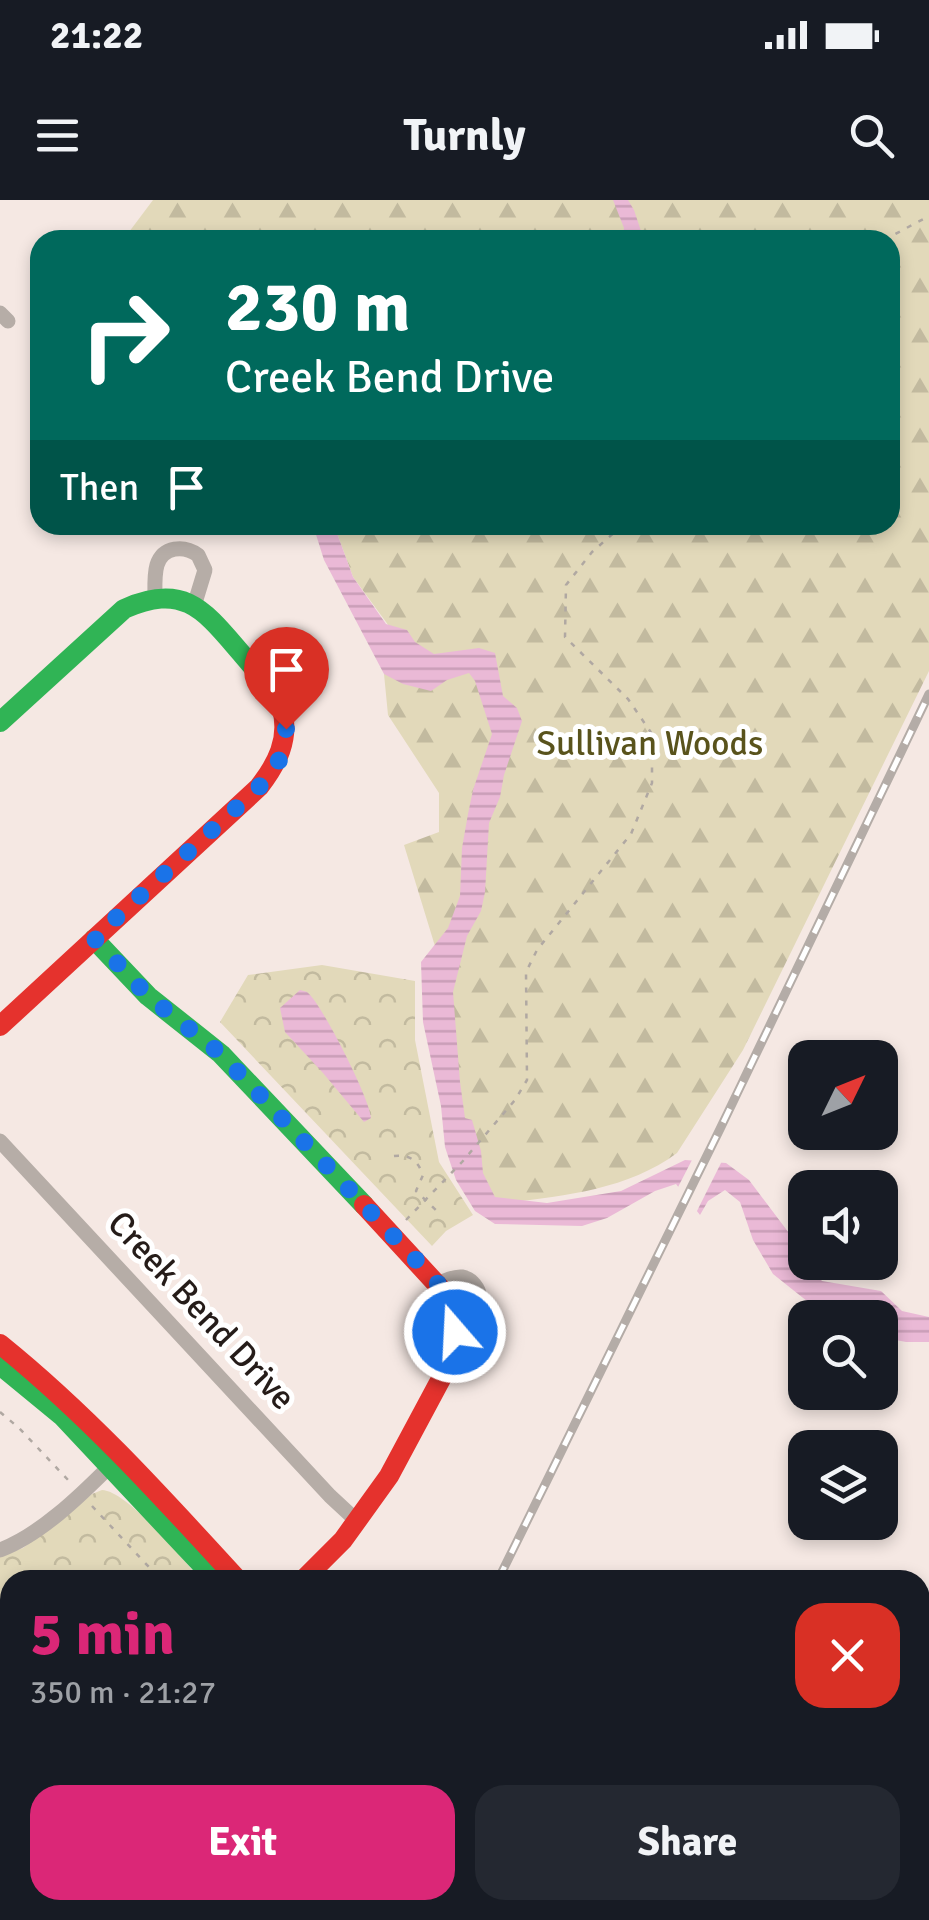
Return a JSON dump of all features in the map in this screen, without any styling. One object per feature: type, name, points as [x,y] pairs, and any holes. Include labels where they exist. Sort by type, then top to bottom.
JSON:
[{"type":"street","points":[[155,598],[158,564],[167,552],[183,548],[198,554],[206,570],[194,606]]},
{"type":"street","points":[[0,722],[118,613],[137,602],[155,598],[176,599],[206,613],[274,690],[284,712],[286,729],[278,764],[259,787],[0,1026]]},
{"type":"street","points":[[94,938],[148,996],[221,1054],[438,1284],[452,1309],[455,1342],[448,1364],[404,1453],[358,1522],[312,1570]]},
{"type":"street","name":"Creek Bend Drive","points":[[0,1142],[358,1522]]},
{"type":"street","points":[[438,1284],[463,1277],[478,1291],[478,1314],[455,1332]]},
{"type":"street","points":[[0,1344],[82,1412],[229,1570]]},
{"type":"street","points":[[0,1364],[62,1416],[207,1570]]},
{"type":"street","points":[[0,1550],[57,1515],[110,1466]]},
{"type":"path","points":[[900,231],[929,216]]},
{"type":"path","points":[[407,1220],[515,1100],[527,1080],[526,972],[538,950],[631,834],[652,783],[652,734],[628,699],[565,636],[566,585],[592,552],[612,535]]},
{"type":"path","points":[[394,1156],[408,1157],[419,1166],[423,1175],[416,1192],[440,1215]]},
{"type":"path","points":[[0,1412],[66,1478]]},
{"type":"path","points":[[94,1508],[152,1570]]},
{"type":"green space","name":"Sullivan Woods","points":[[153,200],[929,200],[929,671],[743,1050],[677,1153],[656,1166],[586,1191],[488,1205],[467,1184],[446,982],[404,845],[439,832],[439,793],[388,715],[384,674],[408,652],[353,577],[338,535],[900,535],[900,230],[130,230]]},
{"type":"green space","points":[[322,965],[415,981],[415,1040],[439,1162],[473,1215],[446,1231],[432,1246],[220,1022],[248,975]]},
{"type":"green space","points":[[102,1490],[126,1502],[192,1570],[0,1570],[0,1556],[23,1548]]},
{"type":"shaded area","points":[[613,200],[628,200],[641,230],[624,228]]},
{"type":"shaded area","points":[[316,535],[338,535],[353,577],[386,624],[407,630],[415,642],[434,654],[479,648],[495,653],[503,696],[517,708],[522,721],[489,823],[481,911],[467,936],[453,992],[465,1118],[472,1120],[483,1173],[495,1197],[547,1203],[621,1191],[685,1160],[726,1163],[749,1180],[788,1232],[788,1280],[821,1280],[881,1291],[890,1300],[806,1300],[773,1274],[753,1240],[740,1202],[725,1190],[708,1201],[700,1215],[676,1184],[582,1226],[495,1224],[475,1211],[456,1180],[445,1147],[441,1106],[423,1022],[421,962],[448,928],[460,896],[468,814],[492,734],[469,673],[447,680],[431,691],[384,674],[324,560]]},
{"type":"shaded area","points":[[300,990],[314,1000],[354,1073],[369,1108],[371,1118],[364,1122],[285,1032],[280,1008]]},
{"type":"shaded area","points":[[898,1307],[929,1317],[929,1342],[898,1340]]},
{"type":"pier","points":[[694,1156],[724,1157],[694,1217],[676,1191]]},
{"type":"railway","points":[[503,1570],[929,694]]},
{"type":"traffic: fast","points":[[0,722],[124,609],[162,598],[178,600],[204,613],[258,673],[282,709]]},
{"type":"traffic: fast","points":[[94,939],[148,996],[221,1054],[364,1205]]},
{"type":"traffic: fast","points":[[0,1365],[62,1416],[207,1570]]},
{"type":"traffic: jam","points":[[0,1026],[259,787],[280,751],[284,731],[282,709]]},
{"type":"traffic: jam","points":[[313,1570],[343,1540],[389,1476],[442,1377],[454,1340],[454,1316],[443,1291],[364,1205]]},
{"type":"traffic: jam","points":[[0,1344],[94,1428],[229,1570]]},
{"type":"route","points":[[286,729],[278,764],[259,787],[94,938],[148,996],[221,1054],[435,1280],[447,1296],[455,1332]]}]
